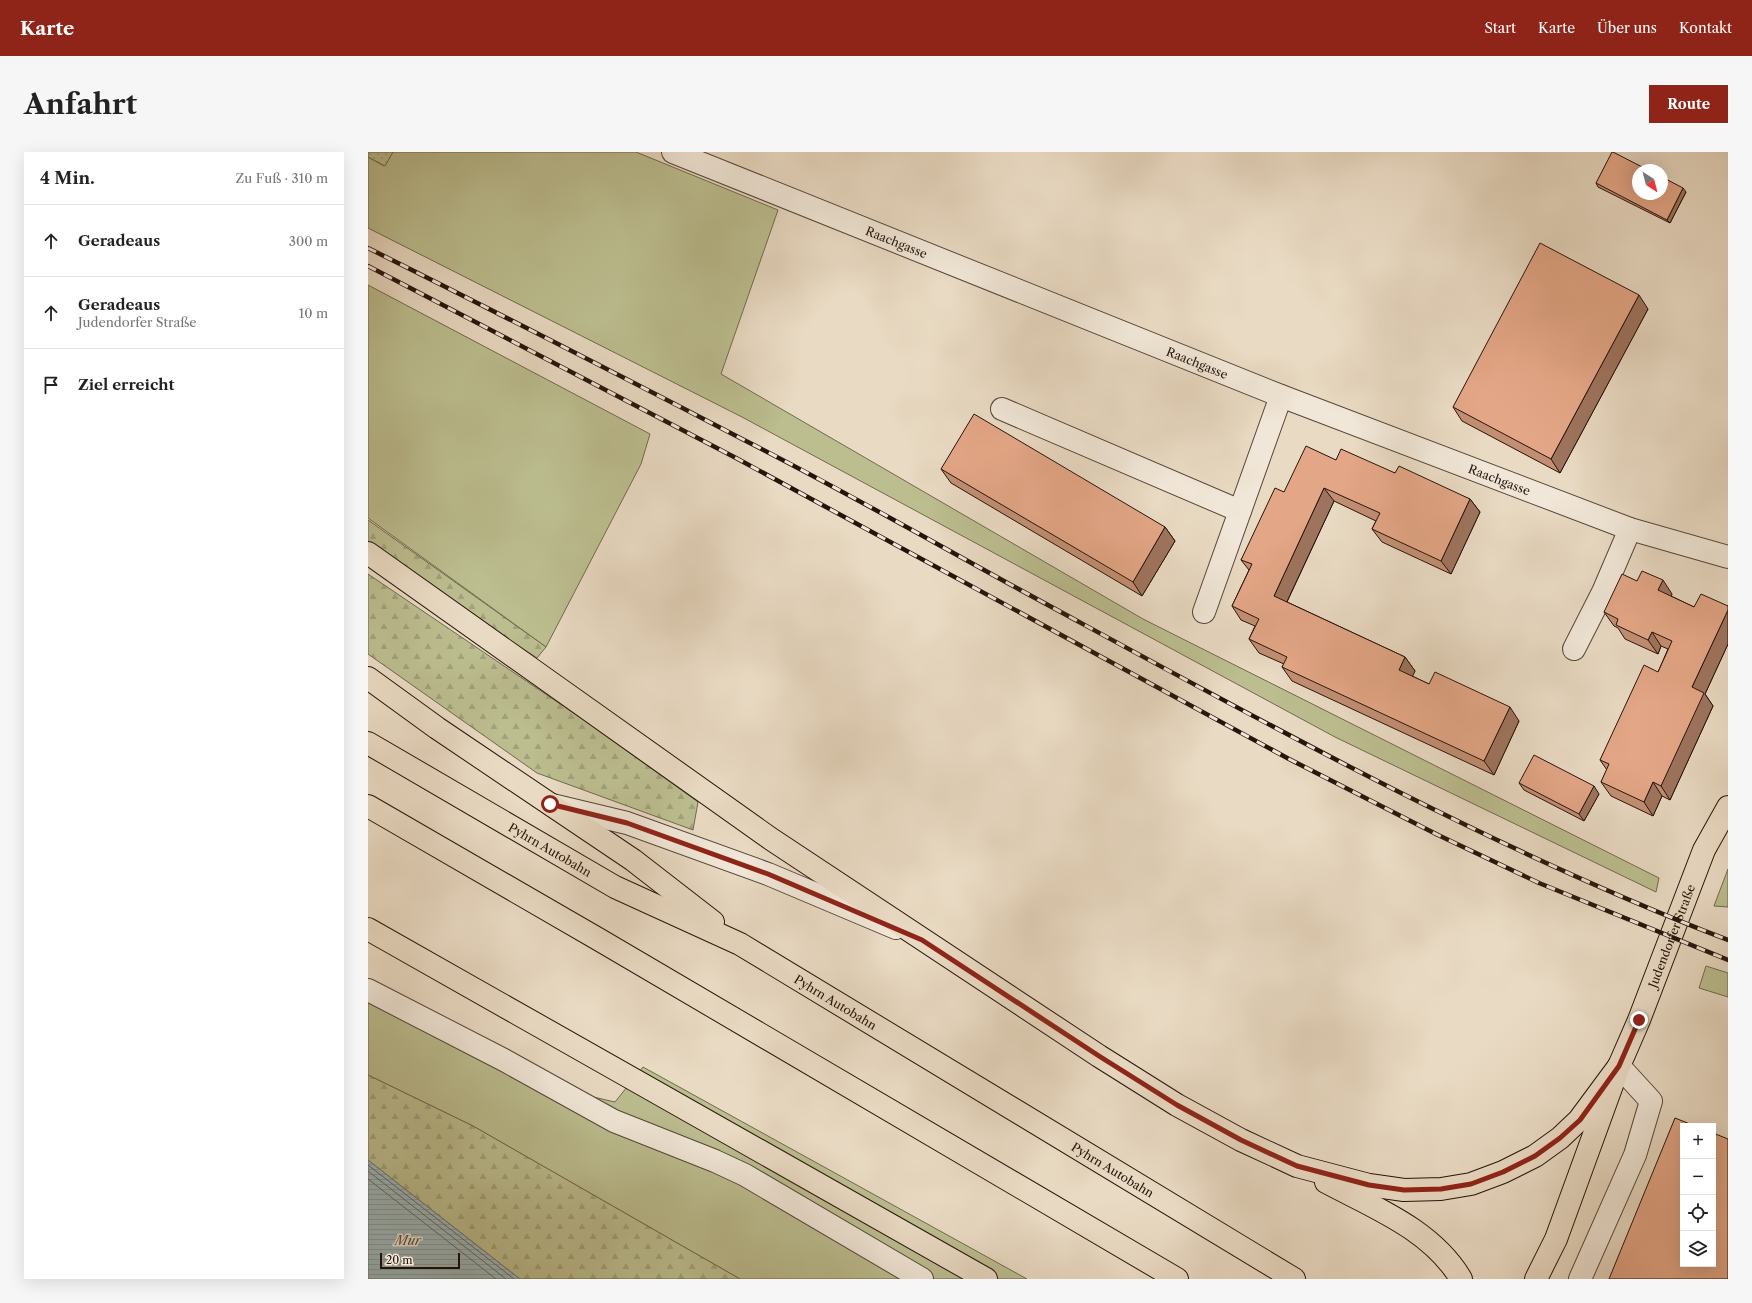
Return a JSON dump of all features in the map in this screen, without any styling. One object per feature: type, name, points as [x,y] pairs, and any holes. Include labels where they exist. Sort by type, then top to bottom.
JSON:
[{"type":"main road","points":[[368,553],[771,839],[922,940],[1099,1056],[1177,1105],[1241,1140],[1297,1166],[1406,1225],[1432,1243],[1454,1266],[1461,1279]]},
{"type":"main road","points":[[368,678],[437,728],[633,860],[740,944]]},
{"type":"main road","name":"Pyhrn Autobahn","points":[[368,743],[615,887],[740,944],[1294,1279]]},
{"type":"main road","points":[[368,806],[598,938],[1177,1279]]},
{"type":"main road","name":"Judendorfer Straße","points":[[1619,1066],[1639,1020],[1704,850],[1728,807]]},
{"type":"main road","points":[[368,929],[986,1279]]},
{"type":"main road","points":[[1297,1166],[1369,1185],[1404,1190],[1441,1189],[1471,1184],[1503,1172],[1535,1156],[1560,1138],[1580,1120],[1619,1066]]},
{"type":"main road","points":[[1536,1279],[1556,1239],[1619,1066]]},
{"type":"street","name":"Raachgasse","points":[[680,153],[1281,396],[1630,529],[1728,557]]},
{"type":"street","points":[[1204,612],[1281,396]]},
{"type":"street","points":[[1002,409],[1240,511]]},
{"type":"street","points":[[1574,649],[1603,592],[1630,529]]},
{"type":"street","points":[[550,804],[627,823],[768,874],[922,940]]},
{"type":"street","points":[[368,990],[504,1060],[614,1121],[745,1175],[922,1279]]},
{"type":"street","points":[[1580,1279],[1635,1155],[1651,1101],[1619,1066]]},
{"type":"green space","points":[[368,152],[393,152],[385,166],[368,157]]},
{"type":"green space","points":[[393,152],[636,152],[778,210],[721,374],[1143,619],[1659,878],[1656,892],[1335,737],[742,417],[368,228],[368,157],[384,166]]},
{"type":"green space","points":[[368,285],[650,434],[641,464],[546,647],[368,518]]},
{"type":"green space","points":[[368,520],[546,647],[537,658],[368,545]]},
{"type":"green space","points":[[368,574],[581,718],[698,802],[693,830],[537,773],[368,654]]},
{"type":"green space","points":[[1728,869],[1728,907],[1714,906]]},
{"type":"green space","points":[[1706,966],[1728,973],[1728,997],[1699,988]]},
{"type":"green space","points":[[368,993],[515,1079],[615,1102],[643,1067],[1027,1279],[740,1279],[473,1126],[368,1075]]},
{"type":"green space","points":[[368,1075],[473,1126],[740,1279],[520,1279],[368,1160]]},
{"type":"water","name":"Mur","points":[[368,1160],[507,1269],[520,1279],[368,1279]]},
{"type":"building","points":[[1613,152],[1636,164],[1632,164],[1632,200],[1668,200],[1668,180],[1683,188],[1667,220],[1596,183]]},
{"type":"building","points":[[1540,243],[1639,295],[1551,459],[1453,407]]},
{"type":"building","points":[[974,414],[1165,527],[1133,582],[941,469]]},
{"type":"building","points":[[1306,446],[1336,460],[1341,449],[1395,473],[1399,466],[1470,499],[1441,561],[1372,529],[1380,513],[1324,488],[1274,596],[1405,657],[1399,670],[1429,684],[1435,672],[1510,707],[1484,761],[1282,667],[1287,657],[1249,639],[1259,619],[1232,606],[1252,564],[1241,560],[1275,488],[1284,492]]},
{"type":"building","points":[[1642,571],[1663,580],[1658,590],[1694,607],[1701,594],[1728,606],[1728,610],[1692,687],[1704,693],[1661,786],[1653,782],[1644,802],[1601,782],[1609,764],[1600,760],[1644,665],[1658,672],[1672,641],[1652,632],[1648,640],[1616,625],[1618,619],[1604,612],[1622,574],[1637,581]]},
{"type":"building","points":[[1534,755],[1594,786],[1579,814],[1519,783]]},
{"type":"building","points":[[1675,1118],[1688,1123],[1680,1123],[1680,1267],[1716,1267],[1716,1134],[1728,1139],[1728,1279],[1609,1279]]},
{"type":"railway","points":[[368,248],[778,457],[1276,729],[1365,775],[1544,862],[1635,902],[1728,940]]},
{"type":"railway","points":[[368,266],[736,458],[1289,759],[1438,835],[1539,883],[1728,960]]},
{"type":"route","points":[[550,804],[627,823],[768,874],[922,940],[1099,1056],[1177,1105],[1241,1140],[1297,1166],[1369,1185],[1404,1190],[1441,1189],[1471,1184],[1503,1172],[1535,1156],[1560,1138],[1580,1120],[1619,1066],[1639,1020]]}]
